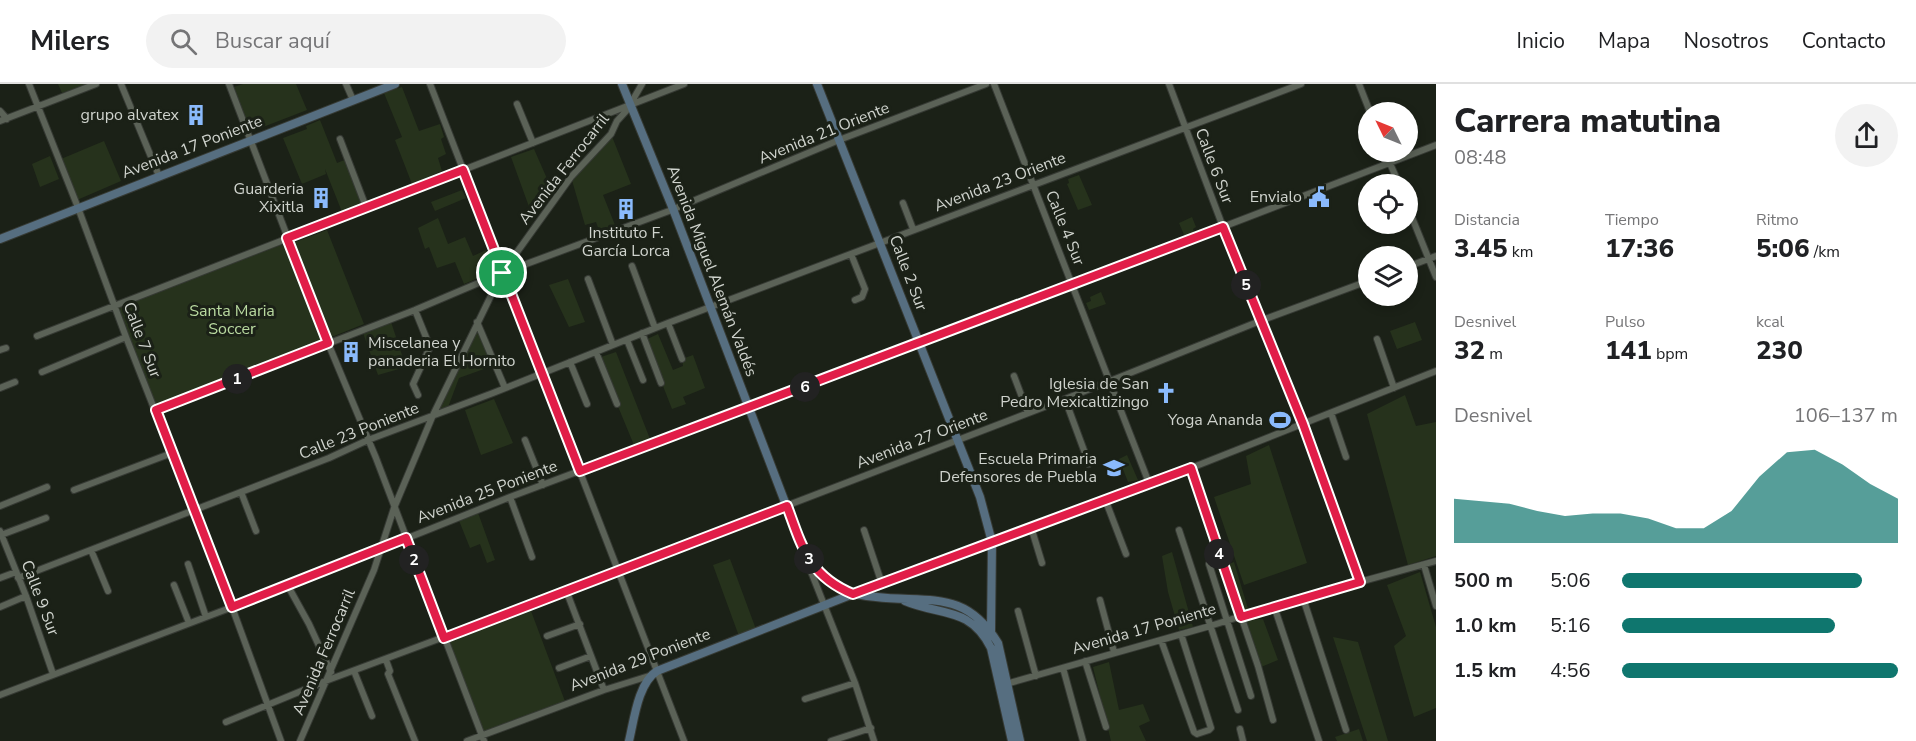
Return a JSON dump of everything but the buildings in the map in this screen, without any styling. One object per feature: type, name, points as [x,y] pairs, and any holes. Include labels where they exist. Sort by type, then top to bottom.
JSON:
[{"type":"main road","name":"Avenida 17 Poniente","points":[[0,239],[395,84]]},
{"type":"main road","name":"Avenida Miguel Alemán Valdés","points":[[621,84],[673,209],[804,552]]},
{"type":"main road","name":"Calle 2 Sur","points":[[817,84],[980,497],[992,542],[991,631]]},
{"type":"main road","points":[[804,552],[820,575],[853,594],[905,601],[917,606],[957,614],[967,620],[987,640],[991,648],[1020,741]]},
{"type":"main road","name":"Avenida 29 Poniente","points":[[653,674],[853,594]]},
{"type":"main road","points":[[905,601],[920,598],[960,606],[972,613],[991,631],[998,643],[1012,741]]},
{"type":"main road","points":[[987,640],[991,631]]},
{"type":"main road","points":[[629,741],[644,684],[653,674]]},
{"type":"street","name":"Calle 7 Sur","points":[[29,84],[232,607],[281,741]]},
{"type":"street","points":[[0,111],[4,120],[96,84]]},
{"type":"street","points":[[121,84],[159,176]]},
{"type":"street","points":[[229,84],[483,738]]},
{"type":"street","points":[[346,84],[352,100]]},
{"type":"street","points":[[430,84],[502,273],[543,372],[653,674],[684,741]]},
{"type":"street","name":"Avenida Ferrocarril","points":[[300,741],[374,570],[394,508],[433,415],[502,273],[572,177],[602,145],[642,84]]},
{"type":"street","points":[[37,336],[684,84]]},
{"type":"street","name":"Avenida 21 Oriente","points":[[156,410],[415,310],[502,273],[673,209],[839,140],[986,84]]},
{"type":"street","name":"Calle 4 Sur","points":[[994,84],[1149,483]]},
{"type":"street","name":"Calle 6 Sur","points":[[1169,84],[1260,321],[1303,424],[1360,582]]},
{"type":"street","name":"Avenida 23 Oriente","points":[[711,307],[1301,84]]},
{"type":"street","points":[[1359,84],[1366,102]]},
{"type":"street","points":[[517,104],[534,142]]},
{"type":"street","points":[[340,139],[366,207]]},
{"type":"street","name":"Avenida 25 Poniente","points":[[0,695],[288,586],[543,484],[750,408],[1436,145]]},
{"type":"street","points":[[1390,163],[1395,174]]},
{"type":"street","points":[[903,203],[913,229]]},
{"type":"street","points":[[1418,228],[1432,257],[1436,277]]},
{"type":"street","points":[[851,254],[865,288],[862,297],[855,300]]},
{"type":"street","points":[[1418,263],[1432,257]]},
{"type":"street","points":[[632,266],[655,328]]},
{"type":"street","points":[[588,279],[613,345]]},
{"type":"street","name":"Avenida 27 Oriente","points":[[226,722],[328,680],[444,638],[1358,285]]},
{"type":"street","name":"Calle 23 Poniente","points":[[0,578],[17,575],[91,550],[711,307]]},
{"type":"street","points":[[415,310],[430,347],[414,384],[418,395]]},
{"type":"street","points":[[477,322],[505,388]]},
{"type":"street","points":[[668,323],[682,359]]},
{"type":"street","points":[[642,333],[661,383]]},
{"type":"street","points":[[42,372],[126,337]]},
{"type":"street","points":[[1377,339],[1394,388]]},
{"type":"street","points":[[627,340],[643,380]]},
{"type":"street","points":[[596,352],[617,404]]},
{"type":"street","points":[[570,362],[587,404]]},
{"type":"street","points":[[853,594],[1191,468],[1436,371]]},
{"type":"street","points":[[1014,376],[1028,413]]},
{"type":"street","points":[[0,388],[15,382]]},
{"type":"street","points":[[1065,399],[1089,464]]},
{"type":"street","points":[[1331,413],[1346,457]]},
{"type":"street","points":[[525,440],[543,484]]},
{"type":"street","points":[[74,490],[172,453]]},
{"type":"street","points":[[1191,468],[1258,666],[1273,720]]},
{"type":"street","points":[[0,506],[47,487]]},
{"type":"street","points":[[241,492],[256,531]]},
{"type":"street","points":[[510,497],[531,557]]},
{"type":"street","points":[[1105,499],[1126,554]]},
{"type":"street","points":[[1,533],[46,518]]},
{"type":"street","points":[[1030,527],[1042,563]]},
{"type":"street","points":[[864,530],[882,584]]},
{"type":"street","points":[[1179,530],[1238,710]]},
{"type":"street","name":"Calle 9 Sur","points":[[1,533],[53,674]]},
{"type":"street","points":[[91,550],[108,591]]},
{"type":"street","name":"Avenida Miguel Alemán Valdés","points":[[804,552],[855,683],[874,741]]},
{"type":"street","name":"Avenida 17 Poniente","points":[[1004,684],[1436,561]]},
{"type":"street","points":[[188,564],[206,617]]},
{"type":"street","points":[[1209,564],[1251,696]]},
{"type":"street","points":[[1424,565],[1436,606]]},
{"type":"street","points":[[174,585],[189,623]]},
{"type":"street","points":[[288,586],[331,672]]},
{"type":"street","points":[[566,590],[604,690]]},
{"type":"street","points":[[0,607],[26,596]]},
{"type":"street","points":[[1303,598],[1346,730]]},
{"type":"street","points":[[1100,600],[1114,652]]},
{"type":"street","points":[[1274,606],[1319,741]]},
{"type":"street","points":[[1018,611],[1036,676]]},
{"type":"street","points":[[547,636],[580,624]]},
{"type":"street","points":[[1161,640],[1194,732],[1197,734],[1211,728],[1181,634]]},
{"type":"street","points":[[559,668],[591,656]]},
{"type":"street","points":[[383,661],[384,673],[388,674],[415,741]]},
{"type":"street","points":[[1085,661],[1106,727]]},
{"type":"street","points":[[1063,668],[1083,741]]},
{"type":"street","points":[[354,671],[372,716]]},
{"type":"street","name":"Avenida 29 Poniente","points":[[467,741],[483,738],[604,690],[653,674]]},
{"type":"street","points":[[805,699],[855,683]]},
{"type":"street","points":[[831,741],[871,728]]},
{"type":"street","points":[[1240,729],[1243,741]]},
{"type":"green space","points":[[58,84],[89,84],[62,93]]},
{"type":"green space","points":[[243,84],[296,84],[307,110],[250,132],[234,87]]},
{"type":"green space","points":[[402,87],[419,131],[440,124],[444,137],[441,139],[446,154],[438,158],[442,171],[412,184],[395,140],[402,137],[384,93]]},
{"type":"green space","points":[[320,120],[337,163],[347,159],[363,203],[342,212],[325,169],[326,174],[302,184],[283,138],[307,129],[306,126]]},
{"type":"green space","points":[[611,134],[631,184],[603,195],[617,230],[601,236],[596,222],[585,225],[571,177]]},
{"type":"green space","points":[[104,141],[121,181],[77,200],[61,159]]},
{"type":"green space","points":[[534,149],[552,190],[532,215],[511,157]]},
{"type":"green space","points":[[50,156],[59,179],[40,187],[32,164]]},
{"type":"green space","points":[[1079,175],[1092,205],[1078,210],[1067,184],[1068,179]]},
{"type":"green space","points":[[462,190],[466,198],[435,211],[431,202]]},
{"type":"green space","points":[[1192,217],[1196,227],[1193,229],[1195,234],[1185,237],[1179,223]]},
{"type":"green space","points":[[438,218],[448,244],[465,237],[473,256],[486,250],[495,271],[464,284],[455,262],[437,268],[429,247],[425,249],[418,228]]},
{"type":"green space","points":[[327,230],[364,324],[329,338],[293,243]]},
{"type":"green space","name":"Santa Maria Soccer","points":[[287,238],[328,343],[156,410],[114,305]]},
{"type":"green space","points":[[568,279],[585,322],[569,327],[549,285]]},
{"type":"green space","points":[[1101,292],[1106,304],[1089,310],[1086,303],[1091,301],[1090,297]]},
{"type":"green space","points":[[390,319],[406,367],[378,375],[362,330]]},
{"type":"green space","points":[[477,322],[495,365],[459,378],[447,410],[433,415]]},
{"type":"green space","points":[[1415,322],[1422,340],[1397,349],[1390,331]]},
{"type":"green space","points":[[658,334],[673,370],[683,366],[682,359],[693,355],[705,388],[683,397],[686,404],[672,409],[645,340]]},
{"type":"green space","points":[[616,352],[652,444],[636,450],[598,358]]},
{"type":"green space","points":[[1405,395],[1416,426],[1436,422],[1436,556],[1408,565],[1367,414]]},
{"type":"green space","points":[[494,399],[513,443],[481,455],[465,410]]},
{"type":"green space","points":[[1269,445],[1307,563],[1244,585],[1214,497],[1251,484],[1246,456]]},
{"type":"green space","points":[[1127,455],[1138,480],[1128,482],[1119,459]]},
{"type":"green space","points":[[477,510],[495,560],[487,563],[480,544],[470,548],[458,518]]},
{"type":"green space","points":[[1172,552],[1193,627],[1179,630],[1168,592],[1162,556]]},
{"type":"green space","points":[[730,559],[757,632],[740,639],[713,565]]},
{"type":"green space","points":[[1234,562],[1249,612],[1242,614],[1226,565]]},
{"type":"green space","points":[[1420,572],[1436,627],[1436,708],[1414,717],[1394,646],[1406,636],[1387,585]]},
{"type":"green space","points":[[531,611],[566,704],[484,735],[450,642]]},
{"type":"green space","points":[[1263,619],[1278,660],[1261,667],[1245,621]]},
{"type":"green space","points":[[1333,637],[1358,642],[1388,741],[1367,741]]},
{"type":"green space","points":[[1109,662],[1119,710],[1143,704],[1150,721],[1139,726],[1146,741],[1111,741],[1093,667]]},
{"type":"green space","points":[[1359,729],[1363,741],[1337,741],[1335,737]]},
{"type":"place","name":"grupo alvatex","points":[[196,115]]},
{"type":"place","name":"Envialo","points":[[1319,197]]},
{"type":"place","name":"Guarderia Xixitla","points":[[321,198]]},
{"type":"place","name":"Instituto F. García Lorca","points":[[626,209]]},
{"type":"place","name":"Miscelanea y panaderia El Hornito","points":[[351,352]]},
{"type":"place","name":"Iglesia de San Pedro Mexicaltizingo","points":[[1166,393]]},
{"type":"place","name":"Yoga Ananda","points":[[1280,420]]},
{"type":"place","name":"Escuela Primaria Defensores de Puebla","points":[[1114,468]]},
{"type":"route","points":[[463,170],[502,273],[543,372],[580,471],[1223,227],[1303,424],[1360,582],[1241,617],[1191,468],[853,594],[820,575],[804,552],[787,506],[444,638],[406,538],[232,607],[156,410],[328,343],[287,238],[463,170]]}]
